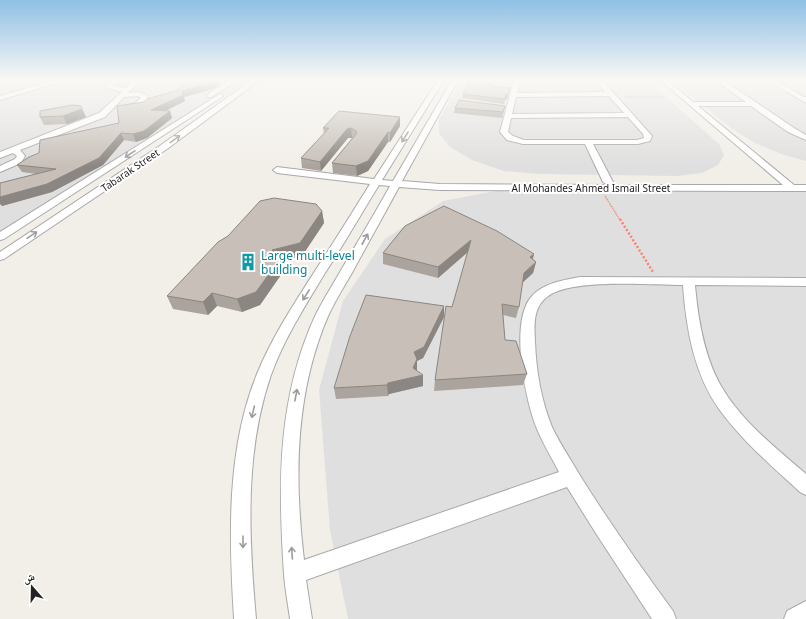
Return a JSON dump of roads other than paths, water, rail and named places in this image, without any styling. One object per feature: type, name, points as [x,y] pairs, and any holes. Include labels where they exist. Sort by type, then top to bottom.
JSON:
[{"type":"street","points":[[0,155],[81,124],[102,115],[109,109]]},
{"type":"street","points":[[184,120],[180,118],[180,114],[188,109]]},
{"type":"street","name":"Tabarak Street","points":[[0,237],[201,109]]},
{"type":"street","name":"Tabarak Street","points":[[0,257],[164,147],[217,109]]},
{"type":"street","points":[[245,619],[242,562],[244,485],[251,421],[258,393],[269,362],[288,324],[378,179],[428,109]]},
{"type":"street","points":[[301,619],[294,574],[290,519],[290,448],[292,418],[301,370],[323,313],[398,181],[443,109]]},
{"type":"street","points":[[623,109],[646,133],[648,136],[647,139],[638,142],[523,142],[510,138],[504,132],[506,110],[628,115]]},
{"type":"street","points":[[689,109],[783,185]]},
{"type":"street","points":[[697,109],[783,185]]},
{"type":"street","points":[[760,109],[791,130],[806,138]]},
{"type":"street","points":[[588,142],[608,182]]},
{"type":"street","points":[[0,169],[18,161],[21,156],[18,152],[13,150]]},
{"type":"street","name":"Al Mohandes Ahmed Ismail Street","points":[[277,170],[326,173],[454,188],[600,188],[783,185],[806,182]]},
{"type":"street","name":"Al Mohandes Ahmed Ismail Street","points":[[398,181],[783,185],[806,188]]},
{"type":"street","points":[[665,619],[629,569],[571,477],[543,424],[528,370],[528,314],[533,304],[541,295],[552,288],[565,283],[596,281],[806,282]]},
{"type":"street","points":[[689,282],[690,306],[696,336],[704,365],[717,392],[737,419],[806,486]]},
{"type":"street","points":[[294,574],[571,477]]},
{"type":"street","points":[[795,619],[806,612]]},
{"type":"place","name":"Large multi-level building","points":[[248,262]]}]
